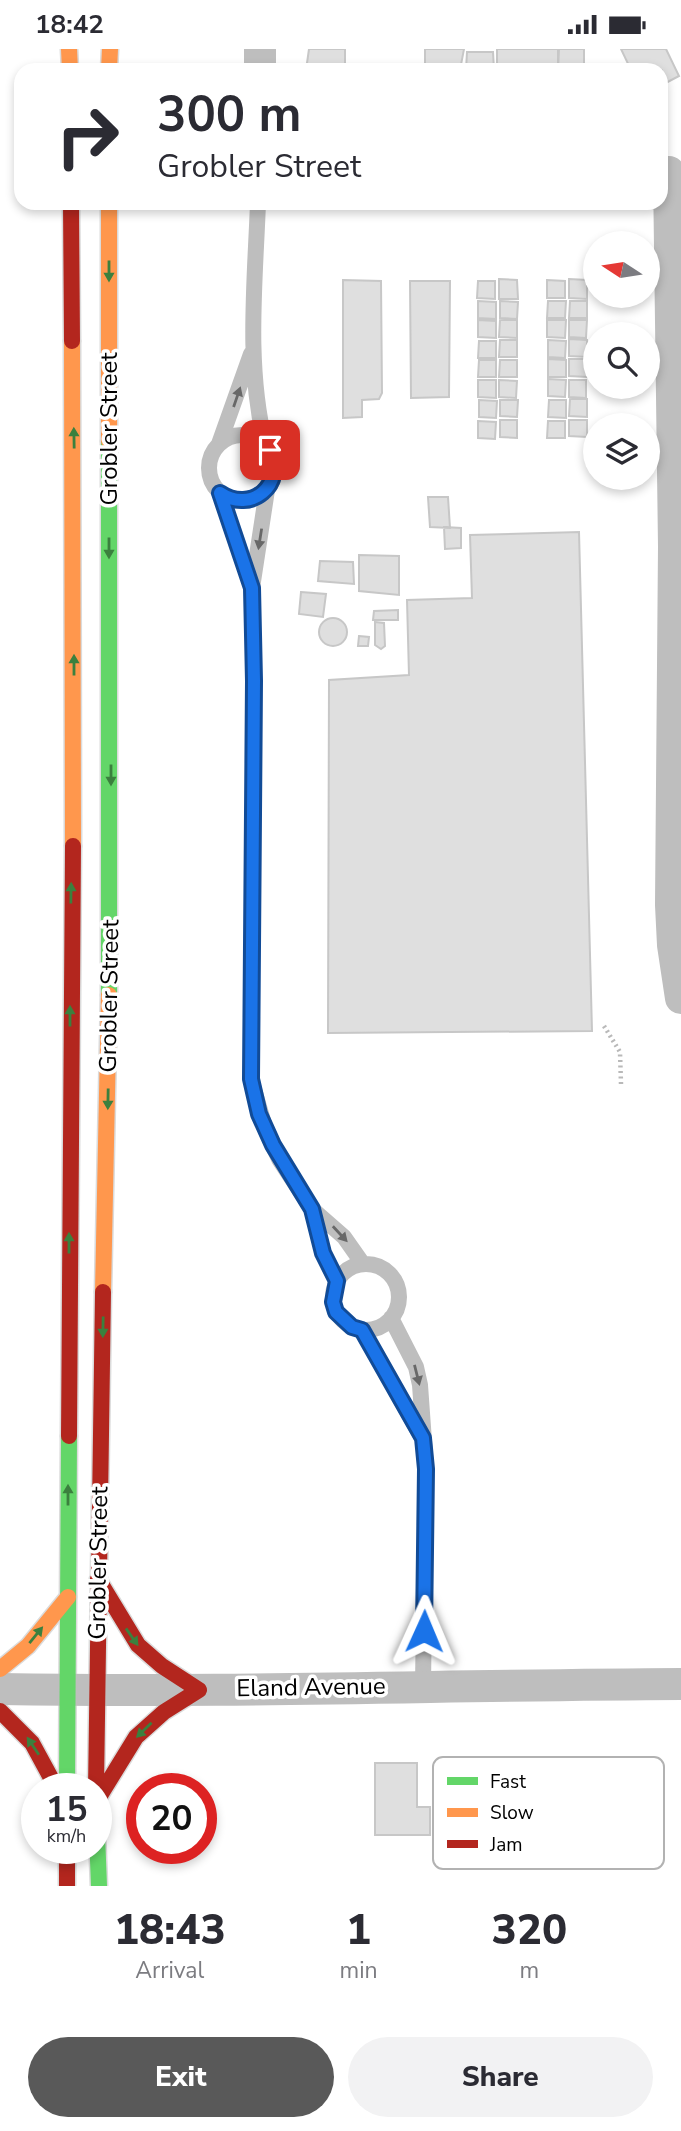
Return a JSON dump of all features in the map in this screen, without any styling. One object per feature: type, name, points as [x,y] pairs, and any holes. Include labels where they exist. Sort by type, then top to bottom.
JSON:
[{"type":"main road","name":"Grobler Street","points":[[71,210],[74,768],[68,1597],[94,1773]]},
{"type":"main road","name":"Grobler Street","points":[[69,1773],[98,1579],[110,958],[109,210]]},
{"type":"main road","points":[[98,1579],[113,1596],[125,1626],[140,1648],[199,1690],[164,1712],[136,1737],[112,1775]]},
{"type":"main road","points":[[0,1669],[28,1646],[68,1597]]},
{"type":"main road","points":[[0,1711],[33,1742],[49,1773]]},
{"type":"main road","points":[[67,1864],[67,1886]]},
{"type":"main road","points":[[98,1864],[99,1886]]},
{"type":"street","points":[[671,172],[678,546],[671,905],[680,992]]},
{"type":"street","name":"Eland Avenue","points":[[0,1689],[81,1691],[681,1684]]},
{"type":"lane","points":[[258,210],[252,349],[259,418],[275,469],[268,490],[252,588],[254,681],[251,1079],[266,1131],[279,1159],[312,1209],[344,1237],[363,1263]]},
{"type":"lane","points":[[252,349],[219,444],[209,463],[209,474],[220,493],[252,588]]},
{"type":"lane","points":[[219,444],[242,435],[265,443]]},
{"type":"lane","points":[[220,493],[239,501],[249,501],[268,490]]},
{"type":"lane","points":[[312,1209],[323,1253],[337,1281]]},
{"type":"lane","points":[[363,1263],[384,1269],[397,1287],[397,1309],[383,1325],[362,1330],[352,1327],[336,1312],[333,1302],[337,1281],[353,1266],[363,1263]]},
{"type":"lane","points":[[391,1318],[416,1367],[426,1469],[423,1685]]},
{"type":"lane","points":[[362,1330],[423,1438]]},
{"type":"path","points":[[604,1026],[620,1052],[621,1084]]},
{"type":"building","points":[[309,49],[345,49],[345,63],[307,63]]},
{"type":"building","points":[[425,49],[464,49],[461,63],[425,63]]},
{"type":"building","points":[[497,49],[559,49],[558,63],[497,63]]},
{"type":"building","points":[[558,49],[584,49],[584,63],[558,63]]},
{"type":"building","points":[[621,49],[666,49],[679,76],[668,82],[668,63],[628,63]]},
{"type":"building","points":[[467,52],[493,52],[494,63],[466,63]]},
{"type":"building","points":[[499,279],[517,280],[518,299],[499,299]]},
{"type":"building","points":[[569,279],[583,280],[583,299],[569,298]]},
{"type":"building","points":[[343,280],[381,281],[382,393],[379,399],[362,400],[362,417],[343,418]]},
{"type":"building","points":[[547,280],[565,281],[565,298],[547,298]]},
{"type":"building","points":[[410,281],[450,281],[449,397],[411,398]]},
{"type":"building","points":[[478,281],[495,281],[495,299],[477,298]]},
{"type":"building","points":[[478,301],[496,302],[496,319],[478,318]]},
{"type":"building","points":[[500,301],[518,302],[517,319],[500,318]]},
{"type":"building","points":[[548,301],[566,301],[565,318],[547,318]]},
{"type":"building","points":[[570,301],[583,301],[583,308],[587,308],[587,318],[569,318]]},
{"type":"building","points":[[478,320],[496,321],[496,338],[478,337]]},
{"type":"building","points":[[500,320],[517,320],[517,338],[499,337]]},
{"type":"building","points":[[547,320],[566,320],[565,338],[547,337]]},
{"type":"building","points":[[569,320],[587,320],[583,322],[583,338],[569,337]]},
{"type":"building","points":[[569,339],[583,340],[583,357],[569,356]]},
{"type":"building","points":[[500,340],[517,340],[517,357],[499,357]]},
{"type":"building","points":[[548,340],[566,341],[565,358],[548,357]]},
{"type":"building","points":[[479,341],[496,341],[496,358],[478,358]]},
{"type":"building","points":[[548,359],[566,360],[566,377],[548,377]]},
{"type":"building","points":[[569,359],[583,359],[583,377],[569,376]]},
{"type":"building","points":[[479,360],[496,360],[496,377],[478,377]]},
{"type":"building","points":[[500,360],[517,360],[517,377],[499,377]]},
{"type":"building","points":[[548,379],[566,380],[565,397],[548,396]]},
{"type":"building","points":[[478,380],[496,380],[496,398],[478,397]]},
{"type":"building","points":[[499,380],[517,381],[516,398],[499,397]]},
{"type":"building","points":[[569,380],[583,380],[583,398],[569,397]]},
{"type":"building","points":[[570,399],[587,399],[587,413],[583,413],[583,417],[569,416]]},
{"type":"building","points":[[479,400],[497,401],[496,418],[479,417]]},
{"type":"building","points":[[500,400],[518,400],[517,417],[500,416]]},
{"type":"building","points":[[549,400],[566,400],[566,418],[548,417]]},
{"type":"building","points":[[500,420],[517,420],[517,438],[500,437]]},
{"type":"building","points":[[569,420],[583,420],[583,437],[569,436]]},
{"type":"building","points":[[478,421],[496,422],[495,439],[478,438]]},
{"type":"building","points":[[548,421],[565,421],[565,438],[547,438]]},
{"type":"building","points":[[428,497],[448,497],[450,528],[430,527]]},
{"type":"building","points":[[444,527],[461,528],[461,548],[445,549]]},
{"type":"building","points":[[579,532],[592,1031],[328,1033],[329,680],[409,675],[407,600],[472,598],[470,535]]},
{"type":"building","points":[[359,555],[399,556],[399,595],[359,591]]},
{"type":"building","points":[[320,561],[353,562],[354,584],[318,581]]},
{"type":"building","points":[[301,592],[326,594],[323,617],[299,614]]},
{"type":"building","points":[[398,610],[398,620],[373,620],[374,611]]},
{"type":"building","points":[[333,618],[343,622],[347,632],[343,642],[333,646],[323,642],[319,632],[323,622]]},
{"type":"building","points":[[375,622],[384,623],[385,646],[381,649],[375,645]]},
{"type":"building","points":[[359,636],[369,637],[368,646],[358,646]]},
{"type":"building","points":[[375,1763],[417,1763],[417,1807],[430,1807],[430,1835],[375,1835]]},
{"type":"traffic: fast","points":[[109,441],[109,995]]},
{"type":"traffic: fast","points":[[67,1773],[69,1436]]},
{"type":"traffic: fast","points":[[98,1864],[99,1886]]},
{"type":"traffic: slow","points":[[69,49],[70,63]]},
{"type":"traffic: slow","points":[[109,63],[110,49]]},
{"type":"traffic: slow","points":[[109,210],[109,441]]},
{"type":"traffic: slow","points":[[72,341],[73,846]]},
{"type":"traffic: slow","points":[[103,1292],[109,995]]},
{"type":"traffic: slow","points":[[0,1669],[28,1646],[68,1597]]},
{"type":"traffic: jam","points":[[71,210],[72,341]]},
{"type":"traffic: jam","points":[[69,1436],[73,846]]},
{"type":"traffic: jam","points":[[96,1773],[103,1292]]},
{"type":"traffic: jam","points":[[98,1579],[138,1645],[162,1666],[199,1690],[164,1712],[136,1737],[112,1776]]},
{"type":"traffic: jam","points":[[0,1711],[32,1743],[48,1773]]},
{"type":"traffic: jam","points":[[67,1864],[67,1886]]},
{"type":"route","points":[[270,450],[275,469],[268,490],[249,501],[228,499],[220,493],[252,588],[254,681],[251,1079],[259,1114],[279,1159],[312,1209],[323,1253],[337,1281],[333,1291],[336,1312],[343,1321],[362,1330],[423,1438],[426,1469],[424,1631]]}]
